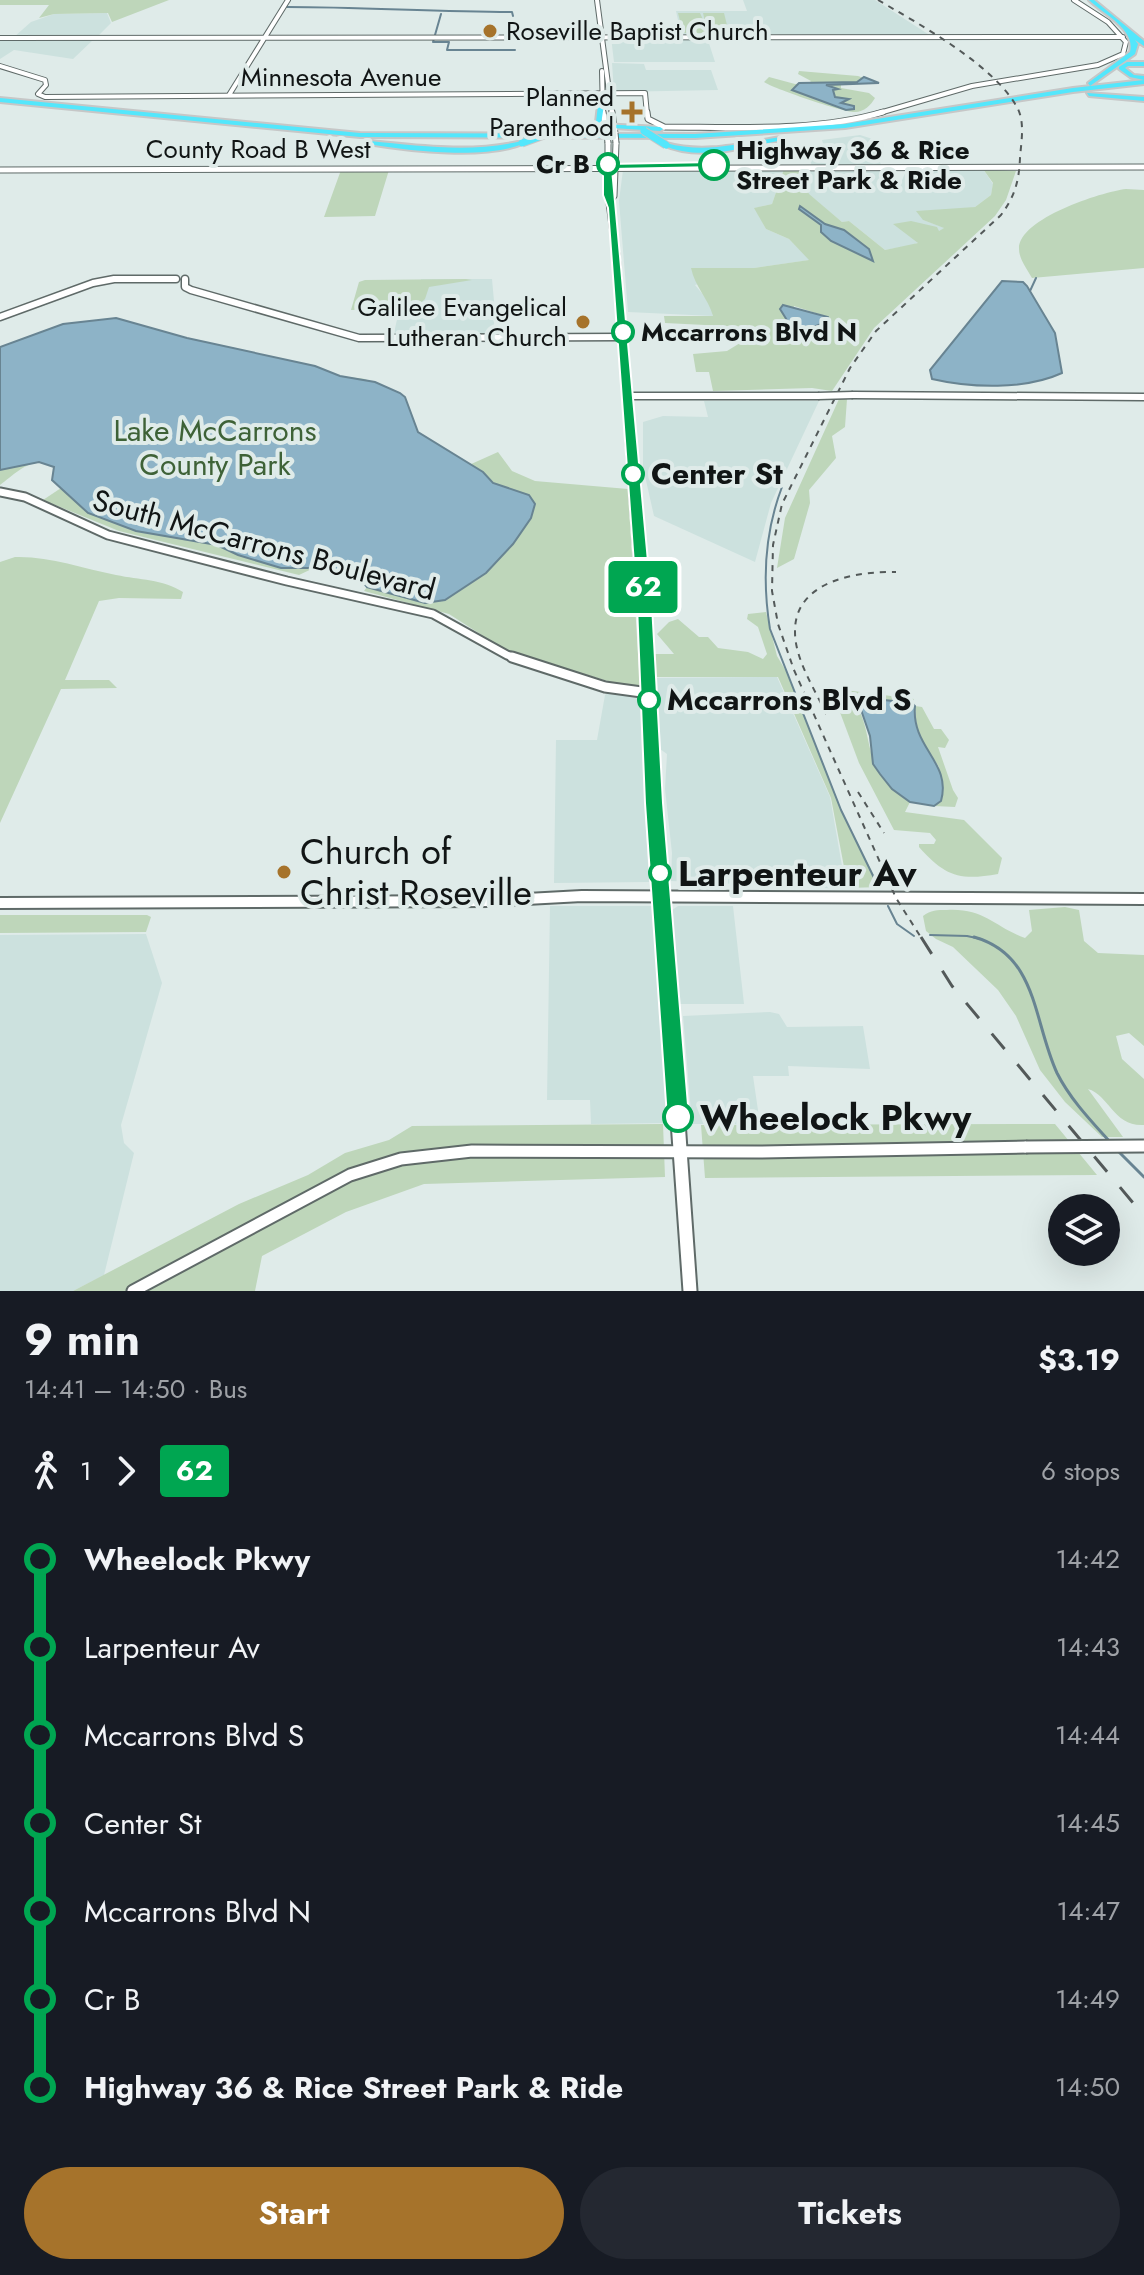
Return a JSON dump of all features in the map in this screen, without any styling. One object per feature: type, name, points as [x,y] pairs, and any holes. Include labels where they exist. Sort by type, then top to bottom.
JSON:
[{"type":"highway","points":[[1091,0],[1144,44]]},
{"type":"highway","points":[[1041,95],[1100,79],[1135,51],[1129,33],[1100,0]]},
{"type":"highway","points":[[1129,33],[1144,35]]},
{"type":"highway","points":[[1144,64],[1127,64],[1121,68],[1144,82]]},
{"type":"highway","points":[[0,102],[332,133],[695,136],[823,128],[1144,82]]},
{"type":"highway","points":[[610,113],[618,123],[648,130],[666,145],[709,152],[1144,82]]},
{"type":"highway","points":[[1050,98],[1098,94],[1144,99]]},
{"type":"highway","points":[[590,126],[599,123],[601,105]]},
{"type":"highway","points":[[68,109],[292,135],[464,150],[495,149],[557,131],[726,132],[823,128]]},
{"type":"highway","points":[[332,133],[415,134],[590,126],[610,129]]},
{"type":"highway","points":[[292,135],[386,140],[694,140],[796,135],[874,126]]},
{"type":"main road","points":[[597,0],[605,94],[610,113],[608,195],[611,200],[628,396],[690,1291]]},
{"type":"main road","points":[[605,94],[601,105],[616,143],[614,196],[611,200]]},
{"type":"main road","points":[[0,903],[492,901],[559,896],[1144,899]]},
{"type":"street","points":[[229,95],[288,0]]},
{"type":"street","points":[[1074,0],[1129,33]]},
{"type":"street","points":[[0,38],[1129,33]]},
{"type":"street","name":"Minnesota Avenue","points":[[0,66],[45,80],[46,85],[38,94],[45,97],[645,93],[648,118],[655,124],[679,128],[752,128],[876,116],[972,86],[1098,65],[1123,54],[1129,33]]},
{"type":"street","name":"County Road B West","points":[[0,170],[608,165],[1144,167]]},
{"type":"street","points":[[0,317],[93,283],[114,279],[176,279]]},
{"type":"street","points":[[185,279],[184,285],[191,290],[362,338],[623,337]]},
{"type":"street","points":[[628,396],[1144,397]]},
{"type":"street","name":"South McCarrons Boulevard","points":[[0,492],[25,497],[108,535],[433,614],[507,655],[576,675],[605,687],[649,693]]},
{"type":"street","points":[[133,1291],[350,1175],[393,1161],[472,1151],[1144,1146]]},
{"type":"shaded area","points":[[743,0],[875,0],[928,34],[681,34],[676,11],[747,11]]},
{"type":"shaded area","points":[[107,13],[111,23],[98,36],[14,37],[31,22],[54,14]]},
{"type":"shaded area","points":[[611,37],[707,37],[715,62],[614,62]]},
{"type":"shaded area","points":[[0,39],[94,39],[73,59],[14,50],[0,59]]},
{"type":"shaded area","points":[[612,63],[644,64],[646,70],[711,70],[718,90],[614,92]]},
{"type":"shaded area","points":[[860,135],[879,141],[882,147],[872,148],[882,166],[812,166],[806,150],[825,151],[822,140]]},
{"type":"shaded area","points":[[784,169],[772,204],[755,208],[766,229],[789,239],[810,260],[754,268],[695,285],[710,303],[713,316],[628,312],[619,201],[623,170]]},
{"type":"shaded area","points":[[799,169],[893,169],[898,180],[881,182],[899,187],[907,169],[983,169],[993,184],[991,195],[975,207],[923,220],[945,228],[913,245],[885,250],[849,221],[842,222],[808,194]]},
{"type":"shaded area","points":[[421,279],[492,279],[495,312],[493,337],[393,338],[399,310],[416,302]]},
{"type":"shaded area","points":[[704,401],[819,401],[771,503],[755,562],[654,516],[643,467],[643,422],[663,416],[708,417]]},
{"type":"shaded area","points":[[777,677],[830,797],[846,889],[671,881],[672,853],[665,789],[667,754],[660,749],[655,678]]},
{"type":"shaded area","points":[[610,691],[641,698],[646,745],[644,794],[649,882],[554,883],[556,740],[597,740],[605,695]]},
{"type":"shaded area","points":[[550,906],[656,906],[665,1005],[668,1123],[591,1124],[590,1100],[547,1100]]},
{"type":"shaded area","points":[[678,906],[733,906],[744,1004],[679,1004],[672,910]]},
{"type":"shaded area","points":[[146,934],[162,983],[121,1125],[124,1143],[134,1153],[104,1275],[73,1291],[0,1291],[0,935]]},
{"type":"shaded area","points":[[779,1014],[787,1027],[863,1026],[870,1069],[788,1066],[789,1076],[753,1076],[760,1124],[692,1124],[683,1016]]},
{"type":"green space","points":[[0,0],[169,0],[112,22],[108,13],[54,14],[39,18],[49,5],[0,5]]},
{"type":"green space","points":[[678,13],[700,13],[706,26],[703,13],[724,13],[729,33],[683,33]]},
{"type":"green space","points":[[799,71],[858,76],[878,83],[841,85],[841,88],[869,93],[875,98],[858,112],[849,111],[809,100],[764,82],[769,77],[795,84],[811,81],[798,74]]},
{"type":"green space","points":[[784,169],[799,169],[809,194],[842,222],[849,221],[885,250],[918,243],[893,224],[911,221],[937,227],[939,231],[944,228],[923,220],[916,211],[975,207],[991,195],[993,183],[983,169],[1016,171],[1006,200],[995,216],[874,328],[832,391],[812,388],[713,391],[709,372],[696,372],[693,354],[727,351],[740,343],[740,337],[725,326],[665,323],[664,316],[713,316],[691,268],[754,268],[809,260],[789,239],[766,229],[754,208],[772,204]],"holes":[[[809,212],[825,224],[844,230],[869,249],[871,261],[821,232],[821,226]],[[794,306],[828,317],[829,321],[803,331],[790,325]]]},
{"type":"green space","points":[[341,170],[389,170],[375,216],[324,217]]},
{"type":"green space","points":[[1126,189],[1144,190],[1144,268],[1032,278],[1019,249],[1022,238],[1032,227],[1081,201]]},
{"type":"green space","points":[[472,280],[429,287],[425,299],[415,308],[351,310],[359,282]]},
{"type":"green space","name":"Lake McCarrons County Park","points":[[116,318],[187,338],[315,366],[340,376],[365,379],[405,397],[418,432],[469,465],[498,452],[512,471],[535,481],[628,489],[640,687],[634,689],[505,650],[449,614],[364,591],[367,587],[357,575],[318,566],[299,575],[119,531],[43,500],[61,488],[52,480],[54,467],[47,463],[26,466],[0,485],[0,347],[62,324]]},
{"type":"green space","points":[[839,399],[847,399],[845,427],[832,436],[836,458],[809,490],[810,503],[794,559],[777,568],[785,518]]},
{"type":"green space","points":[[15,557],[53,560],[151,580],[183,592],[181,599],[119,598],[99,601],[65,680],[109,680],[117,688],[61,689],[0,823],[0,562]]},
{"type":"green space","points":[[766,612],[777,656],[786,671],[841,810],[880,887],[848,888],[831,798],[778,677],[656,677],[655,654],[674,654],[657,634],[669,622],[678,619],[699,637],[708,637],[718,648],[748,652],[763,659],[767,654],[758,627],[747,619],[748,614]]},
{"type":"green space","points":[[832,691],[914,699],[912,703],[865,698],[859,710],[874,759],[892,786],[910,802],[905,812],[964,820],[1002,858],[998,874],[973,877],[954,874],[937,864],[919,847],[919,844],[934,844],[936,840],[930,833],[894,830],[859,763]]},
{"type":"green space","points":[[915,706],[922,707],[934,729],[941,729],[949,740],[945,748],[938,747],[958,798],[955,807],[934,806],[941,800],[939,767],[917,733]]},
{"type":"green space","points":[[1065,907],[1079,910],[1084,941],[1098,953],[1144,955],[1144,1046],[1129,1033],[1116,1036],[1122,1059],[1144,1079],[1144,1125],[1126,1121],[1088,1089],[1123,1137],[1102,1137],[1065,1102],[1040,1070],[1016,1016],[998,990],[953,947],[926,931],[923,916],[937,910],[971,912],[1025,938],[1032,931],[1029,910]]},
{"type":"green space","points":[[0,915],[151,917],[146,932],[0,933]]},
{"type":"green space","points":[[663,1124],[665,1177],[424,1184],[346,1212],[262,1256],[255,1291],[73,1291],[239,1204],[308,1175],[345,1153],[389,1140],[412,1126]]},
{"type":"green space","points":[[1055,1124],[1097,1175],[705,1178],[701,1125]]},
{"type":"water","points":[[864,77],[879,83],[826,85],[838,89],[833,90],[835,97],[849,99],[841,103],[854,106],[854,109],[846,110],[792,90],[799,83],[857,82]]},
{"type":"water","points":[[800,206],[825,224],[844,230],[869,249],[873,261],[831,241],[821,232],[821,225],[799,209]]},
{"type":"water","points":[[1002,281],[1023,282],[1027,286],[1055,333],[1062,373],[1047,379],[998,386],[932,379],[930,370]]},
{"type":"water","points":[[783,305],[828,317],[829,321],[803,331],[790,325],[780,309]]},
{"type":"water","name":"Lake McCarrons County Park","points":[[116,318],[187,338],[315,366],[340,376],[375,382],[400,393],[405,397],[418,432],[483,472],[493,483],[529,495],[535,504],[531,518],[513,544],[486,573],[445,600],[425,603],[367,587],[357,575],[326,568],[281,568],[217,545],[136,531],[88,513],[52,480],[54,467],[39,462],[0,470],[0,347],[63,324]]},
{"type":"water","points":[[865,698],[912,703],[915,706],[919,733],[941,776],[941,801],[934,806],[910,802],[892,789],[873,764],[870,736],[858,701]]},
{"type":"waterway","points":[[287,7],[512,12],[513,16]]},
{"type":"waterway","points":[[441,14],[433,42],[449,42],[447,50],[515,50]]},
{"type":"waterway","points":[[1030,291],[1036,278]]},
{"type":"waterway","points":[[782,487],[771,522],[766,557],[770,629],[841,810],[878,886]]},
{"type":"waterway","points":[[888,906],[897,924],[914,936]]},
{"type":"waterway","points":[[930,935],[976,938]]},
{"type":"waterway","points":[[976,938],[981,939]]},
{"type":"waterway","points":[[976,938],[995,946],[1011,959],[1022,974],[1062,1083],[1110,1142]]},
{"type":"waterway","points":[[1117,1150],[1144,1177]]},
{"type":"railway","points":[[878,0],[955,47],[993,77],[1018,109],[1022,127],[1017,181],[1006,208],[876,331],[850,368],[782,504],[773,545],[772,591],[778,624],[794,670],[896,898],[922,939]]},
{"type":"railway","points":[[826,714],[798,653],[795,632],[797,615],[805,601],[830,582],[864,574],[896,572]]},
{"type":"railway","points":[[858,792],[884,833]]},
{"type":"railway","points":[[921,937],[952,986],[1144,1216]]},
{"type":"bus line","name":"62","points":[[678,1117],[654,803],[645,605],[612,208],[608,195],[608,164],[714,165]]},
{"type":"place","name":"Roseville Baptist Church","points":[[490,31]]},
{"type":"place","name":"Planned Parenthood","points":[[632,112]]},
{"type":"place","name":"Cr B","points":[[608,164]]},
{"type":"place","name":"Highway 36 & Rice Street Park & Ride","points":[[714,165]]},
{"type":"place","name":"Galilee Evangelical Lutheran Church","points":[[583,322]]},
{"type":"place","name":"Mccarrons Blvd N","points":[[623,332]]},
{"type":"place","name":"Center St","points":[[633,474]]},
{"type":"place","name":"Mccarrons Blvd S","points":[[649,700]]},
{"type":"place","name":"Church of Christ Roseville","points":[[284,872]]},
{"type":"place","name":"Larpenteur Av","points":[[660,873]]},
{"type":"place","name":"Wheelock Pkwy","points":[[678,1117]]}]
